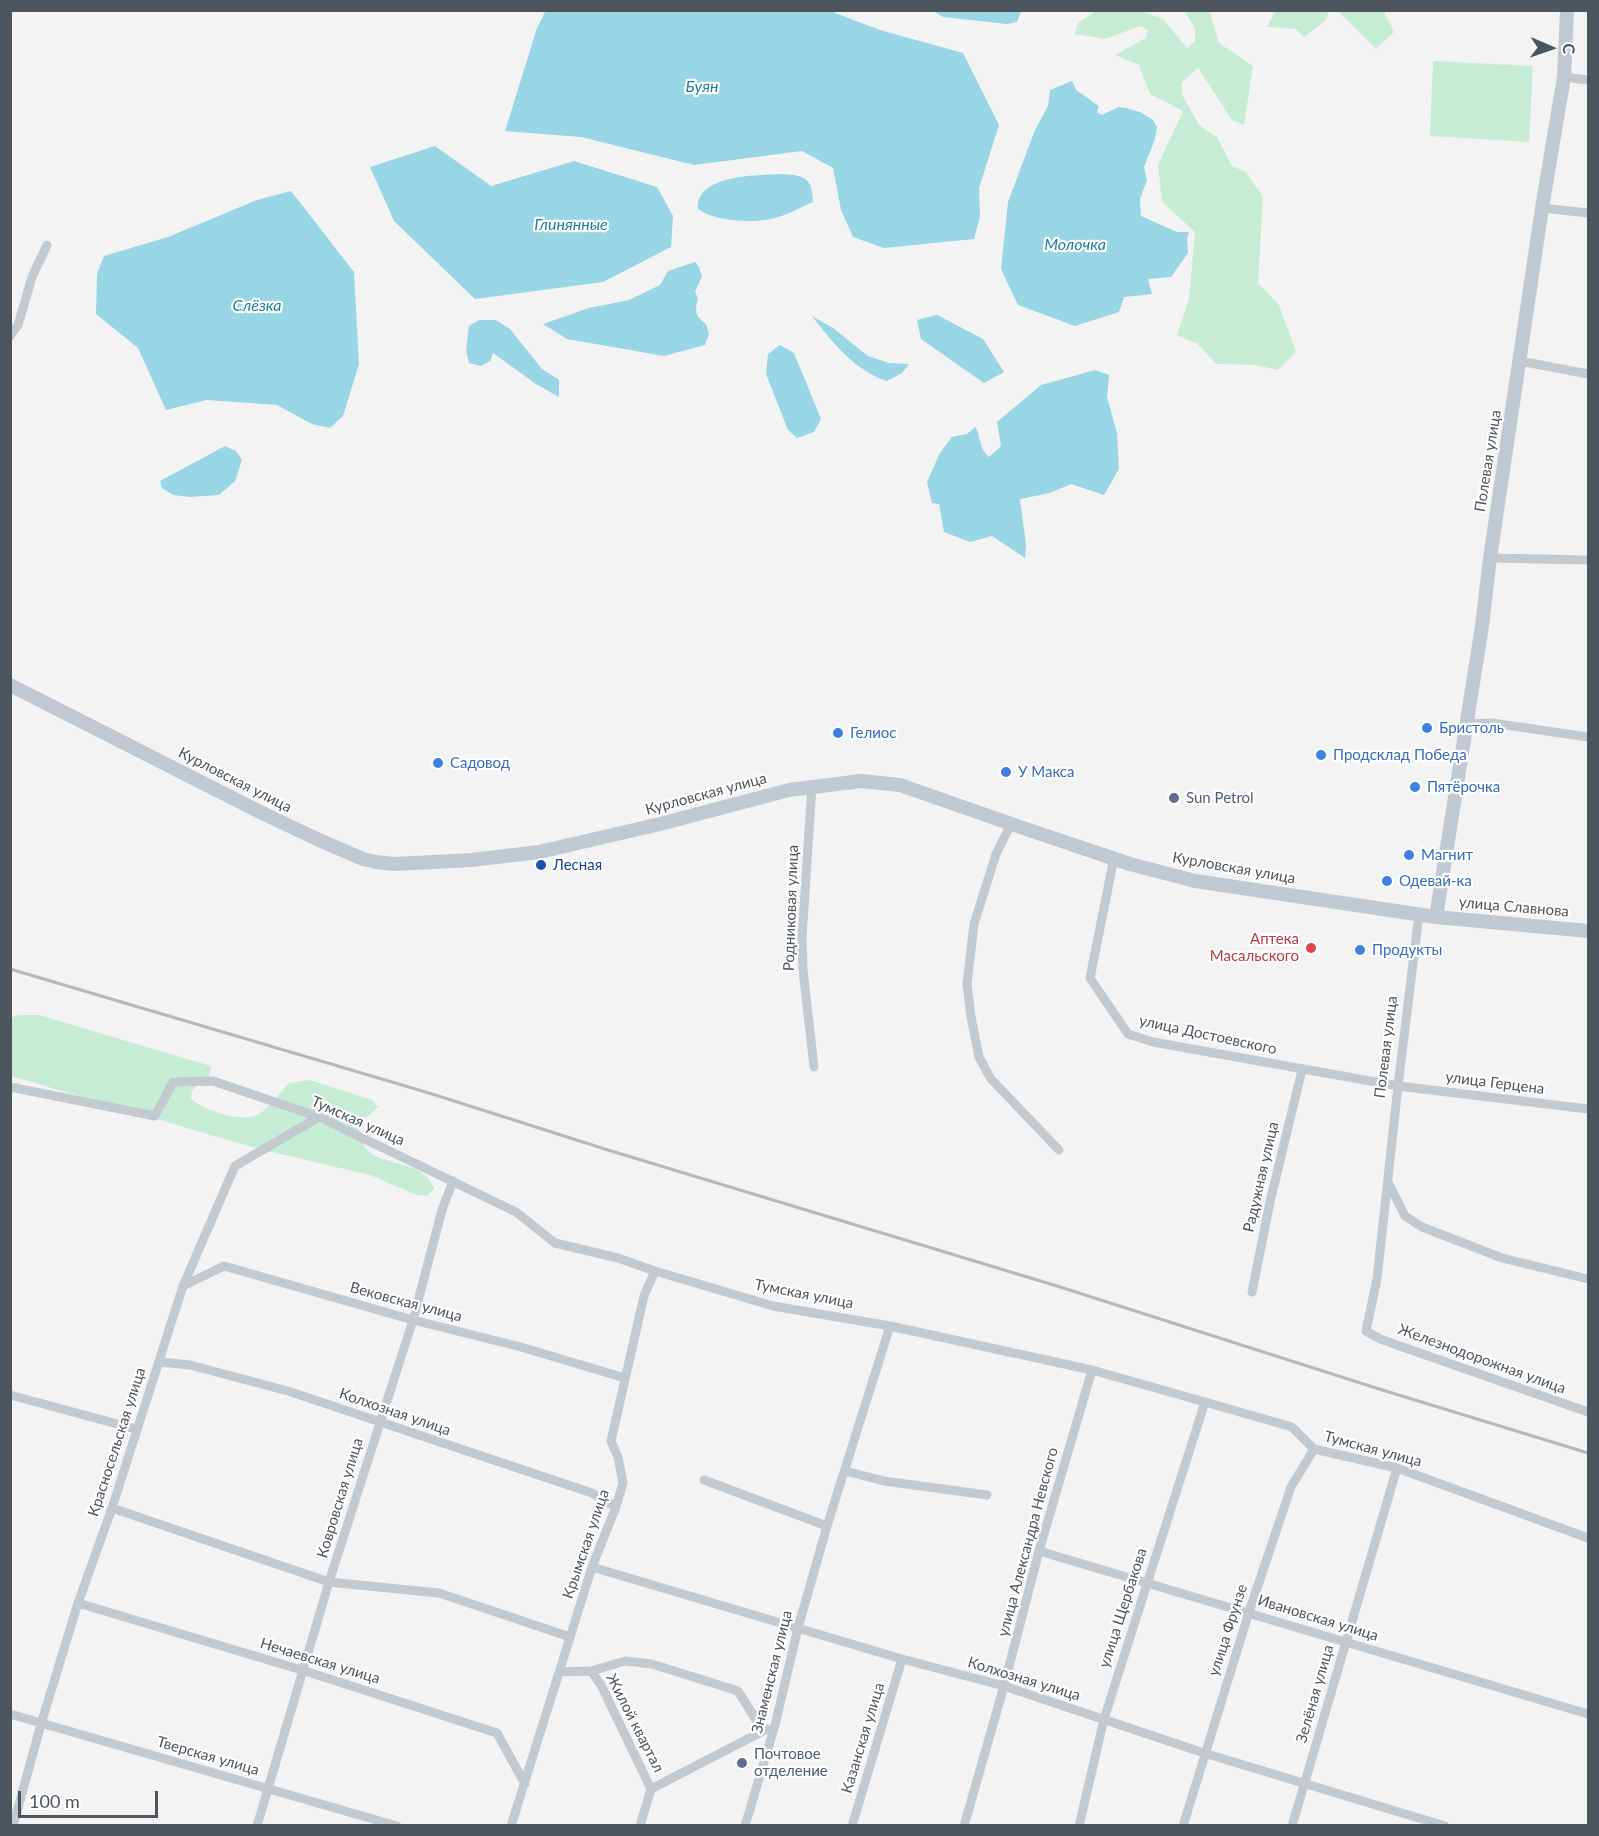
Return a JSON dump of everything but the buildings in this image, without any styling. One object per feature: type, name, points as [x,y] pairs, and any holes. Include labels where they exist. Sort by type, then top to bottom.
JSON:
[{"type":"main road","name":"Полевая улица","points":[[1436,916],[1482,626],[1542,208],[1564,77],[1567,10]]},
{"type":"main road","name":"Курловская улица","points":[[10,685],[270,816],[328,844],[376,862],[394,864],[472,860],[539,852],[660,824],[789,790],[861,780],[900,785],[1114,858],[1195,881],[1436,916]]},
{"type":"main road","name":"улица Славнова","points":[[1436,916],[1588,931]]},
{"type":"street","points":[[1564,77],[1588,80]]},
{"type":"street","points":[[1542,208],[1588,213]]},
{"type":"street","points":[[10,336],[18,325],[32,277],[47,244]]},
{"type":"street","points":[[1520,361],[1588,374]]},
{"type":"street","points":[[1490,558],[1588,560]]},
{"type":"street","points":[[1466,724],[1492,723],[1588,737]]},
{"type":"street","name":"Родниковая улица","points":[[812,786],[802,960],[814,1067]]},
{"type":"street","points":[[1011,824],[996,854],[974,924],[967,984],[971,1017],[979,1056],[991,1079],[1059,1150]]},
{"type":"street","name":"улица Достоевского","points":[[1114,858],[1090,978],[1128,1034],[1153,1042],[1398,1086]]},
{"type":"street","name":"Полевая улица","points":[[1366,1331],[1377,1279],[1419,914]]},
{"type":"street","name":"Радужная улица","points":[[1252,1292],[1270,1202],[1302,1070]]},
{"type":"street","name":"Тумская улица","points":[[10,1087],[155,1116],[173,1082],[213,1081],[319,1117],[516,1212],[555,1243],[618,1258],[774,1306],[890,1326],[1092,1370],[1205,1402],[1292,1427],[1314,1449],[1397,1468],[1588,1538]]},
{"type":"street","name":"улица Герцена","points":[[1398,1086],[1588,1109]]},
{"type":"street","name":"Красносельская улица","points":[[14,1826],[41,1724],[78,1603],[112,1508],[183,1286],[235,1166],[319,1117]]},
{"type":"street","name":"Ковровская улица","points":[[257,1826],[329,1582],[413,1320],[442,1210],[453,1181]]},
{"type":"street","points":[[1389,1184],[1405,1216],[1422,1227],[1502,1258],[1588,1279]]},
{"type":"street","name":"Вековская улица","points":[[183,1286],[225,1266],[413,1320],[521,1347],[625,1378]]},
{"type":"street","name":"Крымская улица","points":[[511,1826],[592,1567],[623,1483],[618,1457],[610,1441],[644,1296],[655,1271]]},
{"type":"street","name":"Знаменская улица","points":[[745,1826],[775,1725],[798,1628],[827,1526],[890,1326]]},
{"type":"street","name":"Железнодорожная улица","points":[[1366,1331],[1380,1339],[1588,1412]]},
{"type":"street","name":"Колхозная улица","points":[[160,1362],[190,1365],[277,1388],[592,1493],[616,1507]]},
{"type":"street","name":"улица Александра Невского","points":[[964,1826],[1039,1551],[1092,1370]]},
{"type":"street","points":[[10,1395],[136,1429]]},
{"type":"street","name":"улица Щербакова","points":[[1079,1826],[1104,1719],[1205,1402]]},
{"type":"street","name":"улица Фрунзе","points":[[1183,1826],[1204,1753],[1291,1487],[1314,1449]]},
{"type":"street","name":"Зелёная улица","points":[[1292,1826],[1397,1468]]},
{"type":"street","points":[[844,1471],[884,1481],[987,1495]]},
{"type":"street","points":[[704,1480],[827,1526]]},
{"type":"street","points":[[112,1508],[329,1582],[439,1593],[570,1637]]},
{"type":"street","name":"Ивановская улица","points":[[1039,1551],[1588,1714]]},
{"type":"street","name":"Колхозная улица","points":[[592,1567],[902,1659],[1004,1686],[1204,1753],[1445,1826]]},
{"type":"street","name":"Нечаевская улица","points":[[78,1603],[497,1732],[525,1784]]},
{"type":"street","name":"Казанская улица","points":[[852,1826],[902,1659]]},
{"type":"street","points":[[559,1672],[591,1671],[625,1661],[652,1664],[738,1691],[763,1731]]},
{"type":"street","name":"Жилой квартал","points":[[591,1671],[601,1685],[651,1789],[640,1826]]},
{"type":"street","name":"Тверская улица","points":[[10,1714],[397,1826]]},
{"type":"street","name":"Жилой квартал","points":[[651,1789],[775,1725]]},
{"type":"green space","points":[[1098,10],[1140,11],[1163,19],[1187,48],[1195,41],[1195,29],[1185,11],[1211,11],[1219,43],[1253,66],[1244,125],[1232,120],[1198,68],[1182,82],[1182,95],[1200,126],[1217,137],[1232,166],[1246,172],[1263,197],[1258,283],[1279,305],[1296,352],[1278,370],[1255,365],[1216,364],[1198,344],[1177,335],[1189,299],[1195,232],[1162,202],[1158,165],[1183,111],[1150,94],[1139,65],[1115,55],[1146,38],[1148,30],[1140,26],[1105,39],[1074,34],[1079,22]]},
{"type":"green space","points":[[1275,10],[1329,11],[1325,21],[1304,37],[1296,29],[1267,27]]},
{"type":"green space","points":[[1338,11],[1384,11],[1394,32],[1376,49]]},
{"type":"green space","points":[[1433,61],[1533,66],[1529,142],[1430,136]]},
{"type":"green space","points":[[19,1015],[39,1015],[211,1066],[209,1077],[192,1090],[191,1099],[205,1107],[234,1117],[252,1117],[259,1114],[289,1083],[310,1080],[372,1100],[378,1107],[363,1120],[359,1129],[365,1147],[380,1158],[421,1172],[429,1179],[434,1189],[427,1196],[417,1195],[370,1175],[255,1148],[11,1076],[10,1018]]},
{"type":"water","name":"Буян","points":[[546,10],[833,11],[880,30],[963,53],[999,125],[979,188],[980,217],[974,239],[884,248],[853,237],[841,210],[833,168],[802,151],[694,165],[581,137],[505,131],[537,28]]},
{"type":"water","points":[[1021,10],[1017,22],[1007,24],[943,17],[933,11]]},
{"type":"water","name":"Молочка","points":[[1072,81],[1076,90],[1099,106],[1097,112],[1102,115],[1119,107],[1140,112],[1153,120],[1157,127],[1155,139],[1144,167],[1147,180],[1140,199],[1141,216],[1177,232],[1189,232],[1188,253],[1171,277],[1148,279],[1152,294],[1124,297],[1119,312],[1075,326],[1018,305],[1001,269],[1008,202],[1035,130],[1048,106],[1050,90]]},
{"type":"water","name":"Глинянные","points":[[435,146],[491,186],[574,161],[657,187],[673,216],[671,247],[603,282],[475,299],[394,221],[370,167]]},
{"type":"water","points":[[784,174],[807,180],[813,202],[782,216],[759,221],[714,217],[698,209],[700,197],[707,189],[718,183],[746,176]]},
{"type":"water","name":"Слёзка","points":[[291,191],[354,272],[359,364],[343,416],[330,428],[312,424],[277,405],[207,400],[166,410],[138,348],[96,314],[97,274],[104,256],[168,237],[257,200]]},
{"type":"water","points":[[695,262],[702,277],[695,291],[698,299],[696,310],[700,319],[706,324],[709,334],[705,345],[664,356],[567,339],[543,324],[589,308],[629,300],[660,285],[668,271]]},
{"type":"water","points":[[937,315],[983,339],[1004,372],[984,383],[921,339],[917,320]]},
{"type":"water","points":[[812,316],[833,328],[868,356],[889,363],[909,364],[902,373],[887,381],[875,376],[854,363]]},
{"type":"water","points":[[479,320],[496,320],[510,329],[542,369],[559,380],[559,397],[536,384],[493,353],[490,361],[481,366],[469,363],[466,350],[469,326]]},
{"type":"water","points":[[780,345],[794,353],[821,419],[814,432],[797,438],[788,430],[766,374],[768,354]]},
{"type":"water","points":[[1095,370],[1109,375],[1107,397],[1117,433],[1119,469],[1104,495],[1071,484],[1050,493],[1020,499],[1026,545],[1025,558],[992,536],[970,542],[944,532],[939,504],[932,503],[927,482],[940,453],[952,437],[967,434],[975,427],[983,450],[989,457],[1001,446],[997,422],[1041,385]]},
{"type":"water","points":[[225,446],[236,451],[242,460],[235,481],[219,495],[190,497],[173,495],[162,488],[160,481]]},
{"type":"railway","points":[[10,969],[429,1093],[608,1150],[1057,1286],[1588,1453]]},
{"type":"place","name":"Бристоль","points":[[1427,728]]},
{"type":"place","name":"Гелиос","points":[[838,733]]},
{"type":"place","name":"Продсклад Победа","points":[[1321,755]]},
{"type":"place","name":"Садовод","points":[[438,763]]},
{"type":"place","name":"У Макса","points":[[1006,772]]},
{"type":"place","name":"Пятёрочка","points":[[1415,787]]},
{"type":"place","name":"Sun Petrol","points":[[1174,798]]},
{"type":"place","name":"Магнит","points":[[1409,855]]},
{"type":"place","name":"Лесная","points":[[541,865]]},
{"type":"place","name":"Одевай-ка","points":[[1387,881]]},
{"type":"place","name":"Аптека Масальского","points":[[1311,948]]},
{"type":"place","name":"Продукты","points":[[1360,950]]},
{"type":"place","name":"Почтовое отделение","points":[[742,1763]]}]
